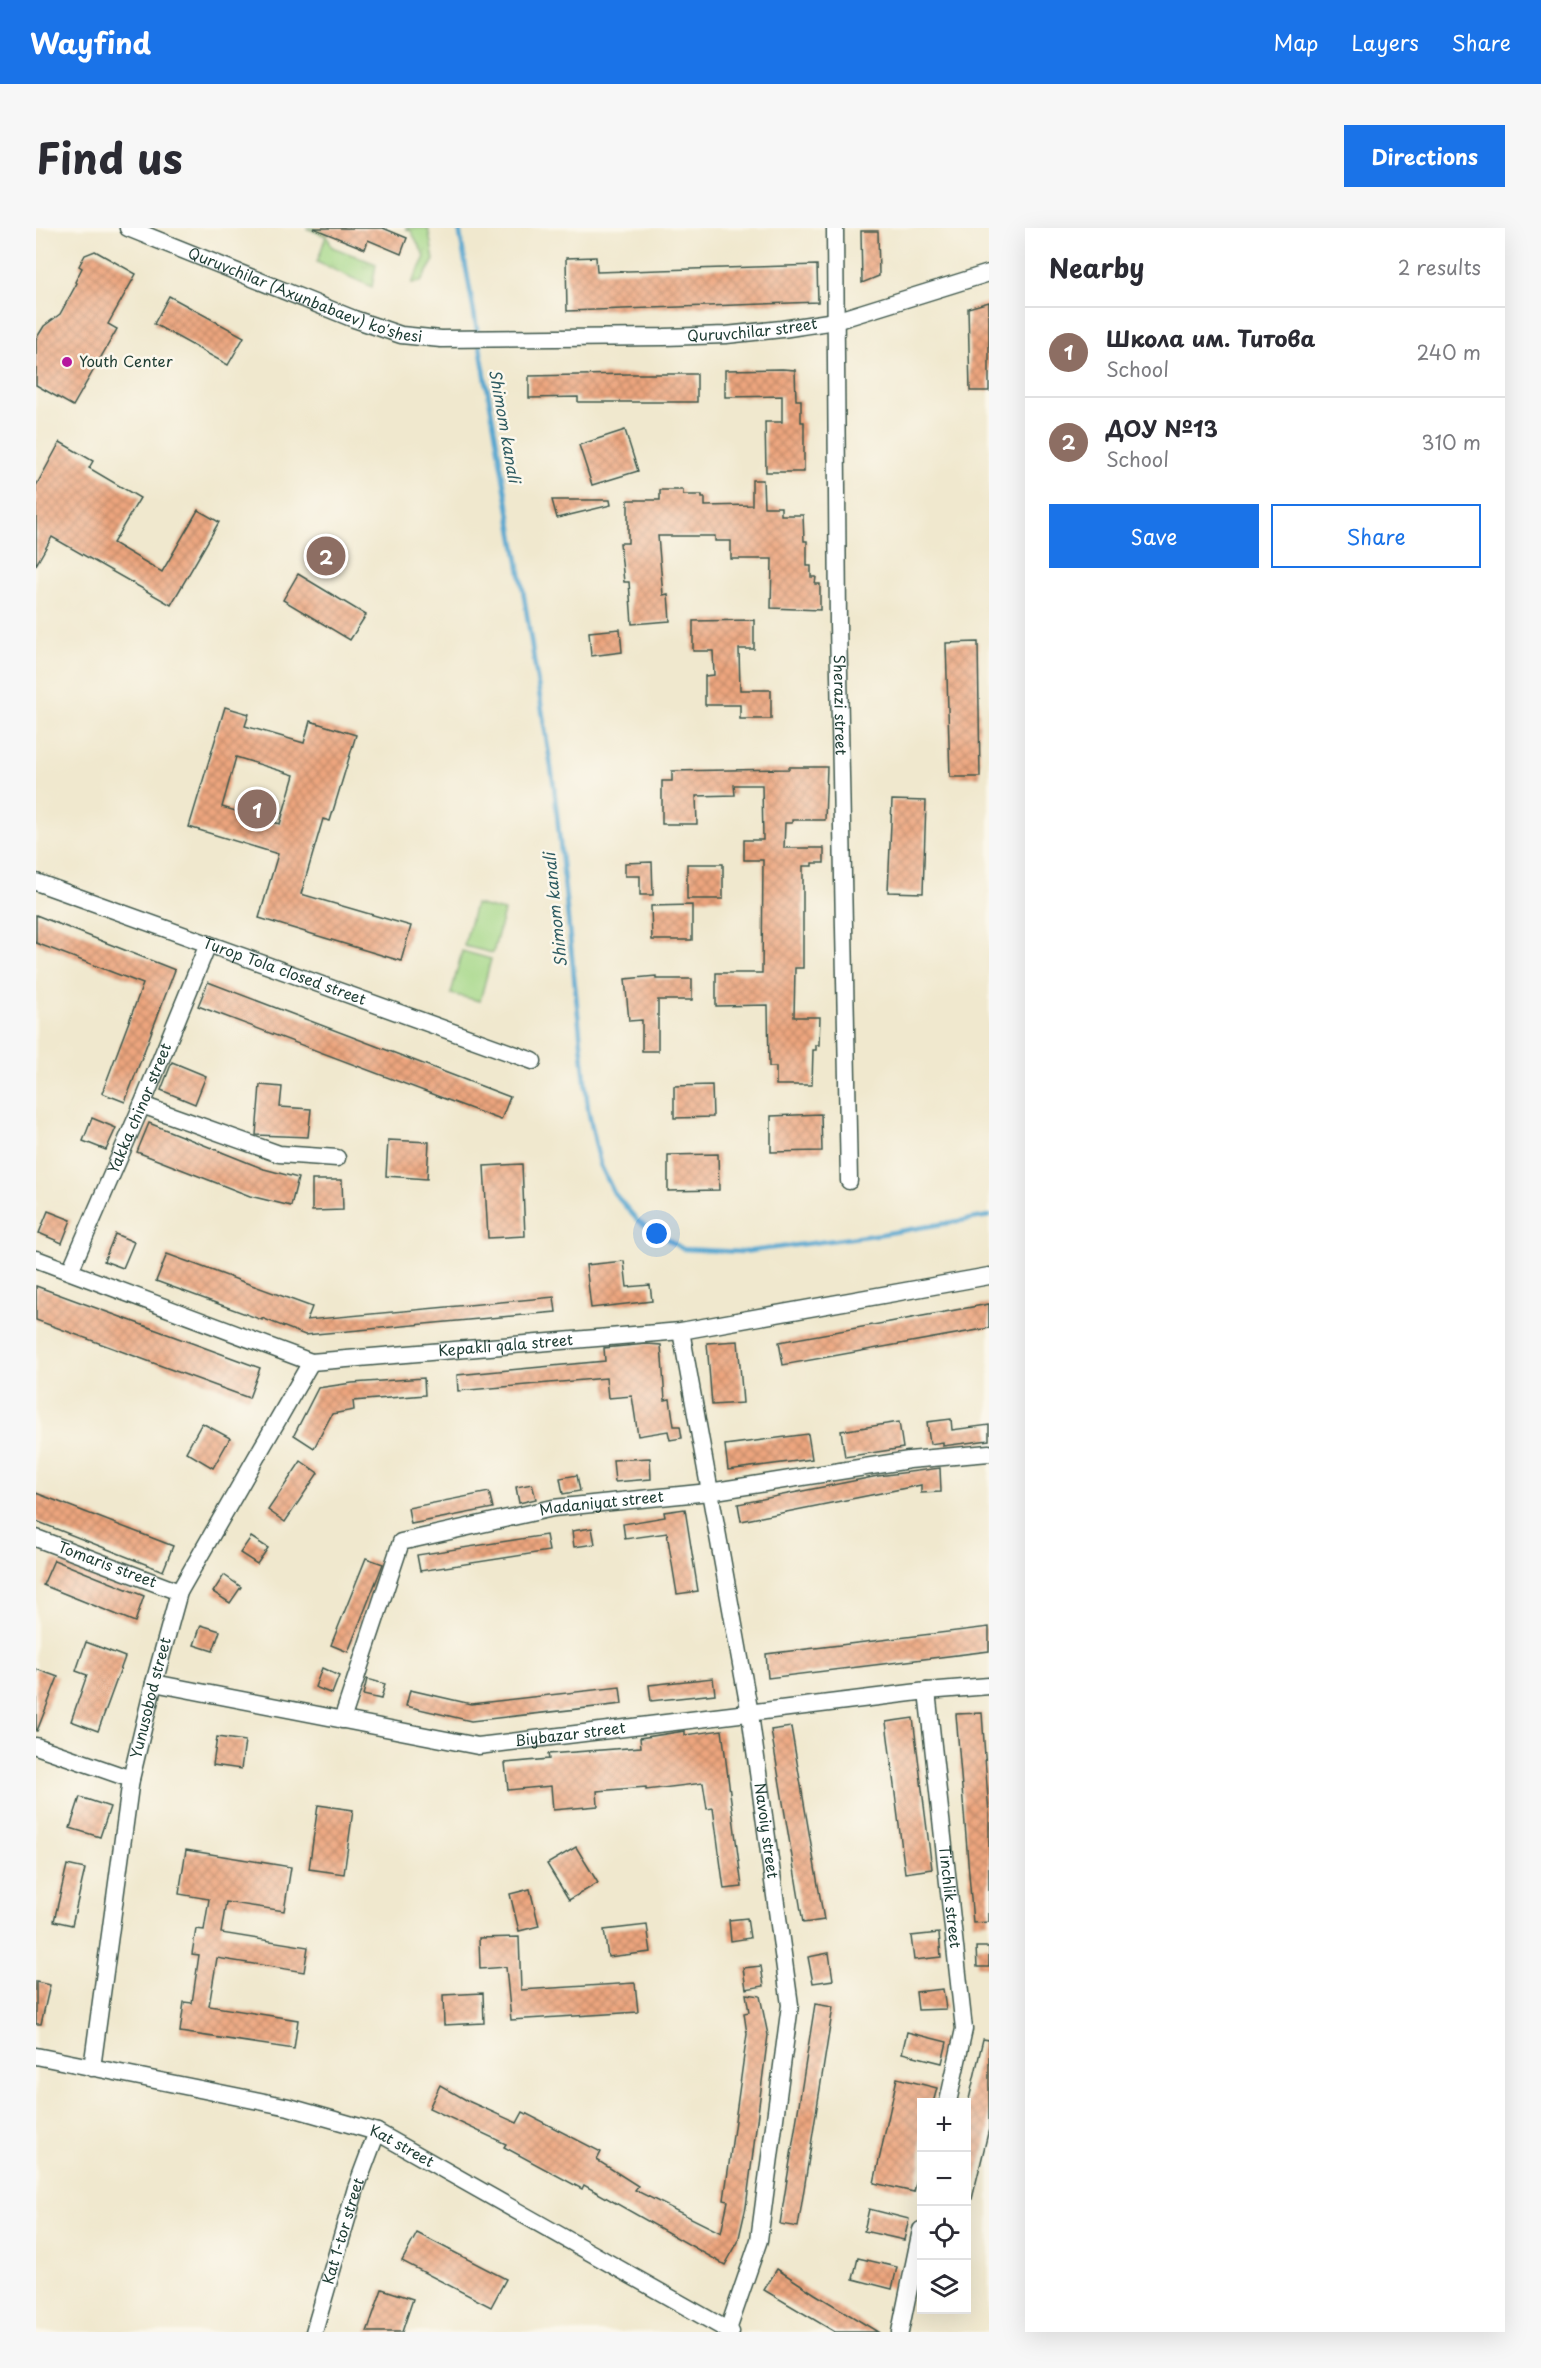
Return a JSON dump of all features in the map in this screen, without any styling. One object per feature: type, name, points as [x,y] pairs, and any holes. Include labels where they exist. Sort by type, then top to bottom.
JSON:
[{"type":"street","name":"Quruvchilar (Axunbabaev) ko'shesi","points":[[128,228],[354,319],[400,335],[452,339],[509,338]]},
{"type":"street","name":"Sherazi street","points":[[835,228],[838,635],[849,1181]]},
{"type":"street","name":"Quruvchilar street","points":[[509,338],[726,334],[835,321],[989,273]]},
{"type":"street","name":"Turop Tola closed street","points":[[36,882],[533,1061]]},
{"type":"street","name":"Yakka chinor street","points":[[70,1271],[208,944]]},
{"type":"street","points":[[142,1104],[279,1154],[337,1158]]},
{"type":"street","name":"Kepakli qala street","points":[[36,1259],[311,1362],[681,1331],[989,1276]]},
{"type":"street","name":"Navoiy street","points":[[681,1331],[750,1714],[790,2005],[759,2240],[730,2331]]},
{"type":"street","name":"Yunusobod street","points":[[93,2068],[131,1779],[179,1592],[311,1362]]},
{"type":"street","name":"Madaniyat street","points":[[342,1720],[401,1542],[553,1508],[709,1492],[909,1460],[989,1453]]},
{"type":"street","name":"Tomaris street","points":[[36,1538],[179,1592]]},
{"type":"street","name":"Biybazar street","points":[[154,1683],[478,1746],[927,1691],[989,1686]]},
{"type":"street","name":"Tinchlik street","points":[[927,1691],[964,2029],[949,2098]]},
{"type":"street","points":[[36,1746],[131,1779]]},
{"type":"street","name":"Kat street","points":[[36,2056],[290,2107],[377,2132],[730,2331]]},
{"type":"street","name":"Kat 1-tor street","points":[[314,2332],[356,2188],[377,2132]]},
{"type":"street","points":[[900,2332],[917,2249]]},
{"type":"green space","points":[[306,228],[324,228],[332,247],[376,264],[372,287],[317,262],[326,236]]},
{"type":"green space","points":[[405,228],[428,228],[434,260],[421,282],[412,283],[425,257],[411,231]]},
{"type":"green space","points":[[475,904],[504,911],[493,953],[464,946]]},
{"type":"green space","points":[[462,951],[491,959],[480,1001],[451,994]]},
{"type":"building","points":[[313,228],[383,228],[407,238],[401,254],[368,240],[365,249]]},
{"type":"building","points":[[861,231],[878,231],[879,276],[862,283]]},
{"type":"building","name":"Youth Center","points":[[95,251],[136,274],[108,324],[117,329],[73,406],[36,385],[36,339],[44,326],[60,314],[77,283],[75,282],[82,268],[79,266],[85,255]]},
{"type":"building","points":[[596,257],[597,272],[817,265],[818,302],[567,311],[566,258]]},
{"type":"building","points":[[169,296],[244,337],[228,365],[154,324]]},
{"type":"building","points":[[989,302],[989,391],[970,391],[968,308]]},
{"type":"building","points":[[725,370],[795,370],[796,400],[801,400],[801,422],[804,422],[804,472],[766,472],[765,422],[782,422],[782,396],[725,397]]},
{"type":"building","points":[[697,374],[697,402],[578,402],[578,397],[529,398],[529,376]]},
{"type":"building","points":[[625,430],[638,471],[592,485],[579,445]]},
{"type":"building","points":[[60,442],[93,461],[89,468],[140,498],[113,543],[162,572],[198,510],[219,522],[171,605],[52,537],[36,565],[36,486]]},
{"type":"building","points":[[752,480],[763,480],[764,507],[781,507],[781,515],[803,515],[804,541],[807,541],[807,566],[811,566],[811,577],[816,577],[815,584],[820,584],[820,610],[771,608],[772,559],[731,559],[731,541],[715,541],[715,536],[658,536],[663,595],[668,594],[670,621],[632,624],[629,582],[624,582],[620,543],[628,543],[628,500],[660,500],[660,490],[683,490],[683,495],[702,495],[702,498],[705,498],[705,506],[752,505]]},
{"type":"building","points":[[552,500],[610,500],[611,505],[557,518]]},
{"type":"building","points":[[298,574],[366,615],[350,640],[283,600]]},
{"type":"building","points":[[754,620],[754,649],[739,649],[740,690],[771,690],[771,719],[740,719],[740,705],[705,705],[705,676],[714,675],[713,651],[693,651],[693,621]]},
{"type":"building","points":[[620,629],[622,652],[591,656],[589,632]]},
{"type":"building","points":[[978,642],[980,777],[950,777],[946,643]]},
{"type":"building","points":[[225,707],[249,714],[245,726],[304,743],[310,721],[356,735],[330,821],[323,819],[301,894],[411,926],[401,961],[259,918],[278,854],[189,827]],"holes":[[[236,757],[294,775],[280,824],[222,807]]]},
{"type":"building","points":[[789,767],[827,767],[825,820],[792,820],[792,823],[785,823],[784,848],[824,848],[824,863],[803,866],[803,968],[795,968],[794,1017],[820,1017],[819,1045],[816,1045],[816,1050],[813,1050],[812,1085],[776,1085],[776,1067],[769,1067],[768,1005],[716,1006],[716,973],[762,973],[763,860],[744,860],[744,840],[763,840],[762,785],[734,785],[735,795],[696,796],[697,824],[662,824],[662,781],[672,781],[672,771],[789,769]]},
{"type":"building","points":[[892,800],[926,801],[923,893],[888,892]]},
{"type":"building","points":[[652,862],[653,895],[640,895],[640,876],[625,876],[625,863]]},
{"type":"building","points":[[687,864],[723,864],[723,899],[687,899]]},
{"type":"building","points":[[692,905],[692,940],[652,940],[651,906]]},
{"type":"building","points":[[36,915],[175,970],[125,1102],[102,1093],[143,984],[36,943]]},
{"type":"building","points":[[656,976],[656,979],[692,979],[692,1000],[658,1000],[658,1051],[642,1051],[642,1020],[629,1021],[625,979]]},
{"type":"building","points":[[208,982],[510,1097],[501,1120],[198,1006]]},
{"type":"building","points":[[172,1062],[206,1076],[195,1104],[161,1090]]},
{"type":"building","points":[[260,1085],[282,1087],[280,1107],[311,1109],[308,1137],[256,1135]]},
{"type":"building","points":[[712,1085],[713,1117],[674,1118],[674,1086]]},
{"type":"building","points":[[821,1114],[822,1151],[771,1152],[771,1116]]},
{"type":"building","points":[[92,1118],[116,1128],[106,1150],[83,1141]]},
{"type":"building","points":[[149,1123],[264,1169],[298,1178],[291,1206],[250,1196],[137,1152]]},
{"type":"building","points":[[388,1140],[429,1142],[427,1179],[386,1176]]},
{"type":"building","points":[[718,1154],[719,1190],[668,1191],[668,1155]]},
{"type":"building","points":[[522,1164],[525,1236],[488,1238],[484,1166]]},
{"type":"building","points":[[312,1180],[342,1180],[343,1210],[312,1211]]},
{"type":"building","points":[[48,1211],[71,1220],[62,1243],[39,1233]]},
{"type":"building","points":[[115,1234],[134,1242],[123,1268],[104,1261]]},
{"type":"building","points":[[167,1254],[312,1307],[307,1320],[554,1297],[556,1312],[305,1335],[156,1281]]},
{"type":"building","points":[[624,1261],[627,1287],[650,1285],[652,1301],[591,1308],[586,1265]]},
{"type":"building","points":[[36,1286],[260,1368],[249,1398],[36,1320]]},
{"type":"building","points":[[989,1304],[989,1328],[783,1365],[779,1342]]},
{"type":"building","points":[[738,1341],[743,1403],[712,1405],[707,1343]]},
{"type":"building","points":[[661,1345],[665,1400],[670,1399],[674,1426],[680,1426],[682,1438],[670,1440],[668,1431],[638,1436],[632,1396],[608,1398],[606,1378],[458,1391],[457,1375],[605,1361],[604,1348]]},
{"type":"building","points":[[424,1378],[425,1395],[353,1401],[354,1410],[332,1414],[314,1448],[294,1435],[318,1388]]},
{"type":"building","points":[[951,1419],[952,1430],[989,1425],[989,1440],[943,1446],[943,1442],[930,1444],[927,1422]]},
{"type":"building","points":[[899,1422],[903,1448],[845,1457],[841,1431]]},
{"type":"building","points":[[202,1423],[230,1438],[213,1468],[186,1452]]},
{"type":"building","points":[[808,1434],[812,1459],[728,1470],[725,1445]]},
{"type":"building","points":[[650,1458],[651,1479],[615,1482],[613,1460]]},
{"type":"building","points":[[301,1461],[318,1473],[285,1522],[268,1510]]},
{"type":"building","points":[[940,1468],[941,1492],[921,1493],[921,1485],[741,1521],[738,1504],[878,1476]]},
{"type":"building","points":[[577,1475],[580,1491],[563,1494],[560,1478]]},
{"type":"building","points":[[532,1484],[536,1499],[519,1503],[516,1487]]},
{"type":"building","points":[[489,1492],[493,1508],[411,1524],[408,1508]]},
{"type":"building","points":[[36,1493],[173,1546],[163,1571],[36,1521]]},
{"type":"building","points":[[685,1509],[698,1591],[677,1594],[667,1533],[625,1539],[623,1524],[665,1517],[664,1512]]},
{"type":"building","points":[[592,1528],[595,1544],[574,1547],[572,1531]]},
{"type":"building","points":[[546,1535],[549,1551],[420,1571],[417,1555]]},
{"type":"building","points":[[251,1537],[268,1548],[257,1564],[240,1553]]},
{"type":"building","points":[[366,1558],[383,1564],[348,1652],[331,1645]]},
{"type":"building","points":[[54,1560],[144,1596],[135,1622],[43,1585]]},
{"type":"building","points":[[224,1575],[241,1587],[230,1603],[213,1592]]},
{"type":"building","points":[[201,1625],[220,1631],[213,1651],[194,1645]]},
{"type":"building","points":[[989,1627],[989,1651],[768,1678],[766,1654]]},
{"type":"building","points":[[86,1642],[125,1657],[98,1731],[71,1721],[87,1675],[76,1671]]},
{"type":"building","points":[[322,1668],[339,1676],[332,1694],[315,1687]]},
{"type":"building","points":[[36,1669],[58,1677],[37,1731],[36,1731]]},
{"type":"building","points":[[713,1678],[715,1694],[651,1701],[649,1685]]},
{"type":"building","points":[[367,1679],[385,1684],[381,1699],[363,1695]]},
{"type":"building","points":[[620,1687],[622,1704],[471,1721],[406,1706],[410,1690],[471,1704]]},
{"type":"building","points":[[982,1713],[989,1814],[989,1922],[973,1923],[956,1714]]},
{"type":"building","points":[[913,1718],[932,1869],[905,1873],[886,1722]]},
{"type":"building","points":[[791,1727],[824,1920],[803,1923],[771,1730]]},
{"type":"building","points":[[722,1730],[742,1887],[724,1889],[713,1808],[707,1809],[703,1783],[646,1790],[646,1787],[597,1791],[598,1806],[553,1810],[551,1786],[508,1790],[505,1763],[549,1759],[548,1754],[641,1747],[640,1738],[685,1731],[685,1735]]},
{"type":"building","points":[[217,1737],[245,1741],[241,1769],[213,1765]]},
{"type":"building","points":[[80,1797],[110,1807],[100,1837],[70,1828]]},
{"type":"building","points":[[318,1805],[353,1810],[344,1874],[309,1869]]},
{"type":"building","points":[[576,1847],[598,1883],[569,1900],[547,1864]]},
{"type":"building","points":[[186,1850],[291,1867],[284,1911],[226,1902],[221,1933],[308,1947],[304,1972],[217,1958],[209,2006],[298,2020],[294,2049],[180,2032],[184,2002],[192,2003],[199,1955],[192,1954],[196,1929],[204,1930],[209,1899],[179,1894]]},
{"type":"building","points":[[67,1865],[85,1869],[72,1925],[54,1921]]},
{"type":"building","points":[[530,1889],[539,1926],[519,1931],[510,1894]]},
{"type":"building","points":[[747,1918],[750,1938],[731,1941],[729,1920]]},
{"type":"building","points":[[647,1925],[651,1952],[608,1957],[604,1930]]},
{"type":"building","points":[[939,1933],[941,1957],[914,1960],[911,1936]]},
{"type":"building","points":[[519,1937],[521,1990],[635,1983],[638,2012],[511,2020],[506,1967],[480,1969],[479,1938]]},
{"type":"building","points":[[976,1947],[989,1947],[989,1967],[977,1967]]},
{"type":"building","points":[[829,1953],[833,1980],[813,1983],[808,1957]]},
{"type":"building","points":[[761,1966],[764,1986],[746,1989],[743,1968]]},
{"type":"building","points":[[36,1982],[50,1985],[41,2024],[36,2024]]},
{"type":"building","points":[[943,1989],[946,2009],[918,2010],[916,1992]]},
{"type":"building","points":[[483,1993],[484,2023],[444,2025],[443,1995]]},
{"type":"building","points":[[746,1994],[760,1996],[768,2035],[746,2207],[738,2242],[725,2265],[584,2185],[582,2189],[504,2147],[506,2144],[429,2108],[440,2085],[468,2101],[517,2123],[523,2112],[601,2152],[597,2160],[638,2186],[635,2190],[721,2233],[728,2201],[724,2200],[747,2034],[744,2013],[749,2012]]},
{"type":"building","points":[[815,2004],[833,2007],[798,2227],[780,2224]]},
{"type":"building","points":[[907,2032],[947,2042],[942,2063],[902,2053]]},
{"type":"building","points":[[983,2039],[989,2040],[989,2129],[972,2199],[971,2098]]},
{"type":"building","points":[[897,2078],[937,2088],[934,2098],[917,2098],[917,2179],[914,2192],[874,2183]]},
{"type":"building","points":[[869,2209],[909,2219],[904,2240],[864,2231]]},
{"type":"building","points":[[417,2233],[506,2279],[491,2307],[402,2261]]},
{"type":"building","points":[[858,2258],[897,2267],[892,2289],[853,2279]]},
{"type":"building","points":[[777,2269],[878,2332],[835,2332],[764,2290]]},
{"type":"building","points":[[382,2289],[413,2299],[402,2332],[367,2332]]},
{"type":"waterway","name":"Shimom kanali","points":[[459,228],[523,590],[554,786],[588,1109],[600,1164],[614,1193],[638,1221],[683,1249],[743,1252],[882,1234],[989,1216]]},
{"type":"place","name":"Youth Center","points":[[67,362]]},
{"type":"place","name":"ДОУ №13","points":[[326,556]]},
{"type":"place","name":"Школа им. Титова","points":[[257,809]]}]
